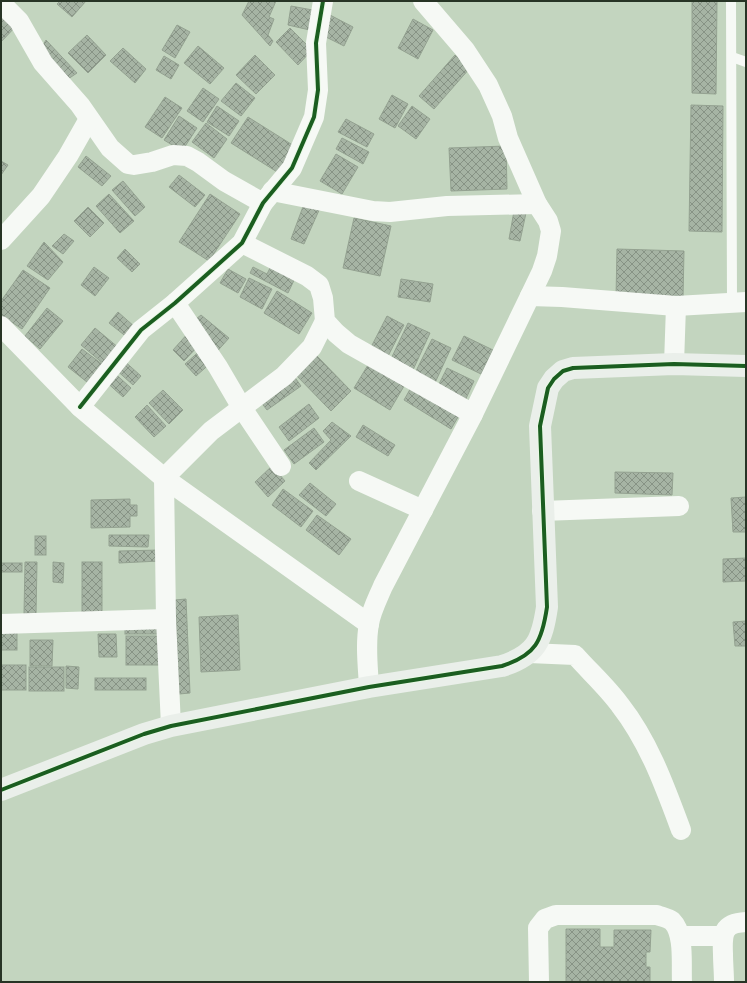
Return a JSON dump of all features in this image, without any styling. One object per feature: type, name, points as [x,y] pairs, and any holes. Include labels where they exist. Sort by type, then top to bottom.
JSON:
[{"type":"street","points":[[80,407],[141,330],[175,303],[242,243],[267,197],[292,168],[314,117],[318,90],[316,43],[323,1]]},
{"type":"street","points":[[369,687],[367,647],[369,624],[384,586],[473,414],[542,271],[547,256],[551,231],[548,221],[537,204],[508,138],[499,110],[488,85],[465,50],[423,1]]},
{"type":"street","points":[[1,3],[19,21],[34,50],[43,63],[80,105],[110,148],[128,164],[134,165],[152,162],[172,155],[187,156],[224,181],[267,197],[373,211],[390,212],[447,206],[537,204]]},
{"type":"street","points":[[1,240],[41,196],[68,156],[89,119]]},
{"type":"street","points":[[171,726],[166,618],[164,478],[211,431],[284,376],[312,347],[325,321],[323,298],[318,285],[307,276],[242,243]]},
{"type":"street","points":[[530,296],[676,306],[739,302]]},
{"type":"street","points":[[175,303],[281,466]]},
{"type":"street","points":[[674,364],[676,306]]},
{"type":"street","points":[[325,321],[349,344],[473,414]]},
{"type":"street","points":[[1,326],[80,407],[164,478],[369,624]]},
{"type":"street","points":[[529,654],[538,640],[544,626],[547,607],[542,511],[540,426],[548,388],[554,379],[563,371],[573,368],[674,364],[746,366]]},
{"type":"street","points":[[359,481],[423,510]]},
{"type":"street","points":[[542,511],[679,506]]},
{"type":"street","points":[[1,624],[166,618]]},
{"type":"street","points":[[1,790],[144,734],[171,726],[369,687],[502,666],[529,654],[575,655],[620,704],[642,738],[662,780],[681,830]]},
{"type":"street","points":[[539,982],[538,928],[545,919],[556,915],[657,915],[671,920],[681,936],[682,982]]},
{"type":"street","points":[[724,982],[722,936],[727,928],[736,922],[746,922]]},
{"type":"street","points":[[681,936],[722,936]]},
{"type":"lane","points":[[731,1],[739,302]]},
{"type":"lane","points":[[732,57],[746,62]]},
{"type":"building","points":[[60,1],[86,1],[72,17],[57,4]]},
{"type":"building","points":[[249,1],[276,1],[269,17],[274,19],[268,35],[273,41],[270,46],[242,15]]},
{"type":"building","points":[[692,1],[717,1],[716,94],[692,93]]},
{"type":"building","points":[[291,6],[318,11],[314,31],[288,25]]},
{"type":"building","points":[[1,12],[17,25],[1,42]]},
{"type":"building","points":[[330,15],[353,27],[344,46],[320,34]]},
{"type":"building","points":[[413,19],[433,30],[418,59],[398,48]]},
{"type":"building","points":[[177,25],[190,32],[175,58],[162,50]]},
{"type":"building","points":[[290,28],[312,50],[298,65],[276,42]]},
{"type":"building","points":[[87,35],[106,55],[88,73],[68,53]]},
{"type":"building","points":[[46,40],[77,73],[65,81],[40,50]]},
{"type":"building","points":[[198,46],[224,68],[210,84],[184,63]]},
{"type":"building","points":[[123,48],[146,69],[135,83],[110,61]]},
{"type":"building","points":[[255,55],[275,75],[256,94],[236,75]]},
{"type":"building","points":[[455,55],[470,68],[434,109],[419,96]]},
{"type":"building","points":[[164,56],[179,65],[171,79],[156,70]]},
{"type":"building","points":[[236,83],[255,98],[241,116],[221,101]]},
{"type":"building","points":[[203,88],[219,99],[203,122],[187,111]]},
{"type":"building","points":[[392,95],[408,104],[395,128],[379,119]]},
{"type":"building","points":[[165,97],[182,108],[162,138],[145,127]]},
{"type":"building","points":[[691,105],[723,106],[722,232],[689,231]]},
{"type":"building","points":[[217,106],[239,121],[229,136],[207,122]]},
{"type":"building","points":[[412,106],[430,119],[416,139],[398,126]]},
{"type":"building","points":[[179,116],[197,128],[182,151],[164,140]]},
{"type":"building","points":[[248,117],[299,149],[282,175],[231,143]]},
{"type":"building","points":[[346,119],[374,134],[367,147],[338,132]]},
{"type":"building","points":[[206,123],[227,139],[214,158],[192,142]]},
{"type":"building","points":[[342,138],[369,152],[363,164],[336,149]]},
{"type":"building","points":[[506,146],[507,189],[451,191],[449,148]]},
{"type":"building","points":[[336,154],[358,167],[342,194],[320,181]]},
{"type":"building","points":[[86,156],[111,176],[102,186],[78,167]]},
{"type":"building","points":[[1,161],[8,165],[1,175]]},
{"type":"building","points":[[179,175],[205,195],[195,207],[169,187]]},
{"type":"building","points":[[123,181],[145,207],[135,216],[112,190]]},
{"type":"building","points":[[109,194],[134,221],[120,233],[96,206]]},
{"type":"building","points":[[210,194],[240,214],[209,261],[179,242]]},
{"type":"building","points":[[304,204],[320,208],[304,244],[291,239]]},
{"type":"building","points":[[88,207],[104,223],[90,237],[74,221]]},
{"type":"building","points":[[514,211],[526,213],[520,241],[509,239]]},
{"type":"building","points":[[354,218],[391,226],[380,276],[343,268]]},
{"type":"building","points":[[64,234],[74,241],[63,254],[52,246]]},
{"type":"building","points":[[44,242],[63,262],[48,280],[27,266]]},
{"type":"building","points":[[125,249],[140,264],[132,272],[117,258]]},
{"type":"building","points":[[617,249],[684,251],[683,298],[616,297]]},
{"type":"building","points":[[272,264],[296,276],[288,293],[250,273],[253,267],[267,274]]},
{"type":"building","points":[[94,267],[109,278],[95,296],[81,285]]},
{"type":"building","points":[[228,269],[246,279],[238,293],[220,283]]},
{"type":"building","points":[[23,270],[50,288],[22,329],[1,315],[1,301]]},
{"type":"building","points":[[249,278],[272,289],[262,309],[240,297]]},
{"type":"building","points":[[401,279],[433,284],[430,302],[398,297]]},
{"type":"building","points":[[277,291],[312,313],[299,334],[264,313]]},
{"type":"building","points":[[47,308],[63,321],[40,349],[25,336]]},
{"type":"building","points":[[118,312],[136,328],[128,338],[109,323]]},
{"type":"building","points":[[201,315],[229,338],[213,356],[191,323]]},
{"type":"building","points":[[387,316],[404,325],[386,360],[369,351]]},
{"type":"building","points":[[408,323],[430,333],[412,372],[390,361]]},
{"type":"building","points":[[95,328],[119,348],[105,365],[81,345]]},
{"type":"building","points":[[189,332],[200,344],[184,361],[173,350]]},
{"type":"building","points":[[464,336],[493,350],[481,374],[452,360]]},
{"type":"building","points":[[432,339],[451,348],[434,385],[414,375]]},
{"type":"building","points":[[203,348],[213,361],[196,376],[185,364]]},
{"type":"building","points":[[82,349],[106,367],[92,386],[68,367]]},
{"type":"building","points":[[315,354],[351,391],[331,411],[295,374]]},
{"type":"building","points":[[121,358],[141,376],[133,385],[113,367]]},
{"type":"building","points":[[371,360],[407,381],[390,410],[354,388]]},
{"type":"building","points":[[447,368],[474,381],[464,403],[436,390]]},
{"type":"building","points":[[111,370],[131,388],[123,397],[103,379]]},
{"type":"building","points":[[291,372],[301,386],[267,410],[257,397]]},
{"type":"building","points":[[413,384],[461,412],[451,429],[404,400]]},
{"type":"building","points":[[163,390],[183,410],[169,424],[149,403]]},
{"type":"building","points":[[309,404],[319,418],[289,441],[279,427]]},
{"type":"building","points":[[147,405],[166,426],[154,437],[135,417]]},
{"type":"building","points":[[332,422],[351,436],[316,470],[309,463],[331,440],[323,431]]},
{"type":"building","points":[[363,425],[395,445],[388,456],[356,437]]},
{"type":"building","points":[[314,428],[324,442],[294,464],[284,450]]},
{"type":"building","points":[[272,466],[285,481],[268,497],[255,482]]},
{"type":"building","points":[[615,472],[673,473],[672,495],[615,493]]},
{"type":"building","points":[[310,483],[336,504],[326,516],[299,495]]},
{"type":"building","points":[[283,489],[313,511],[301,527],[272,505]]},
{"type":"building","points":[[746,497],[746,532],[733,532],[731,498]]},
{"type":"building","points":[[130,499],[130,505],[137,505],[137,516],[130,516],[130,527],[91,528],[91,500]]},
{"type":"building","points":[[317,515],[351,539],[339,555],[306,530]]},
{"type":"building","points":[[109,535],[149,535],[148,547],[109,546]]},
{"type":"building","points":[[35,536],[46,536],[46,555],[35,555]]},
{"type":"building","points":[[160,550],[160,561],[119,563],[119,551]]},
{"type":"building","points":[[746,558],[746,581],[723,582],[723,559]]},
{"type":"building","points":[[25,562],[37,562],[36,615],[24,614]]},
{"type":"building","points":[[53,562],[64,563],[63,583],[53,582]]},
{"type":"building","points":[[82,562],[102,562],[102,614],[82,614]]},
{"type":"building","points":[[1,563],[22,563],[22,572],[1,572]]},
{"type":"building","points":[[186,599],[190,693],[179,694],[175,600]]},
{"type":"building","points":[[238,615],[240,670],[201,672],[199,617]]},
{"type":"building","points":[[746,621],[746,646],[735,646],[733,622]]},
{"type":"building","points":[[125,624],[159,624],[159,634],[125,634]]},
{"type":"building","points":[[1,627],[17,627],[17,650],[1,650]]},
{"type":"building","points":[[98,634],[116,634],[117,657],[99,657]]},
{"type":"building","points":[[126,636],[159,636],[159,665],[126,665]]},
{"type":"building","points":[[30,640],[53,640],[52,666],[30,666]]},
{"type":"building","points":[[1,665],[26,665],[26,690],[1,690]]},
{"type":"building","points":[[66,666],[79,667],[78,689],[66,688]]},
{"type":"building","points":[[29,667],[64,667],[64,691],[29,691]]},
{"type":"building","points":[[95,678],[146,678],[146,690],[95,690]]},
{"type":"building","points":[[566,929],[600,929],[600,947],[614,947],[614,930],[651,930],[650,952],[646,952],[646,967],[650,967],[650,982],[566,982]]},
{"type":"cycle path","points":[[80,407],[141,330],[175,303],[242,243],[263,203],[292,168],[314,117],[318,90],[316,43],[323,1]]},
{"type":"cycle path","points":[[1,790],[144,734],[171,726],[369,687],[502,666],[523,657],[530,651],[540,638],[547,607],[540,426],[548,388],[554,379],[563,371],[573,368],[674,364],[746,366]]}]
